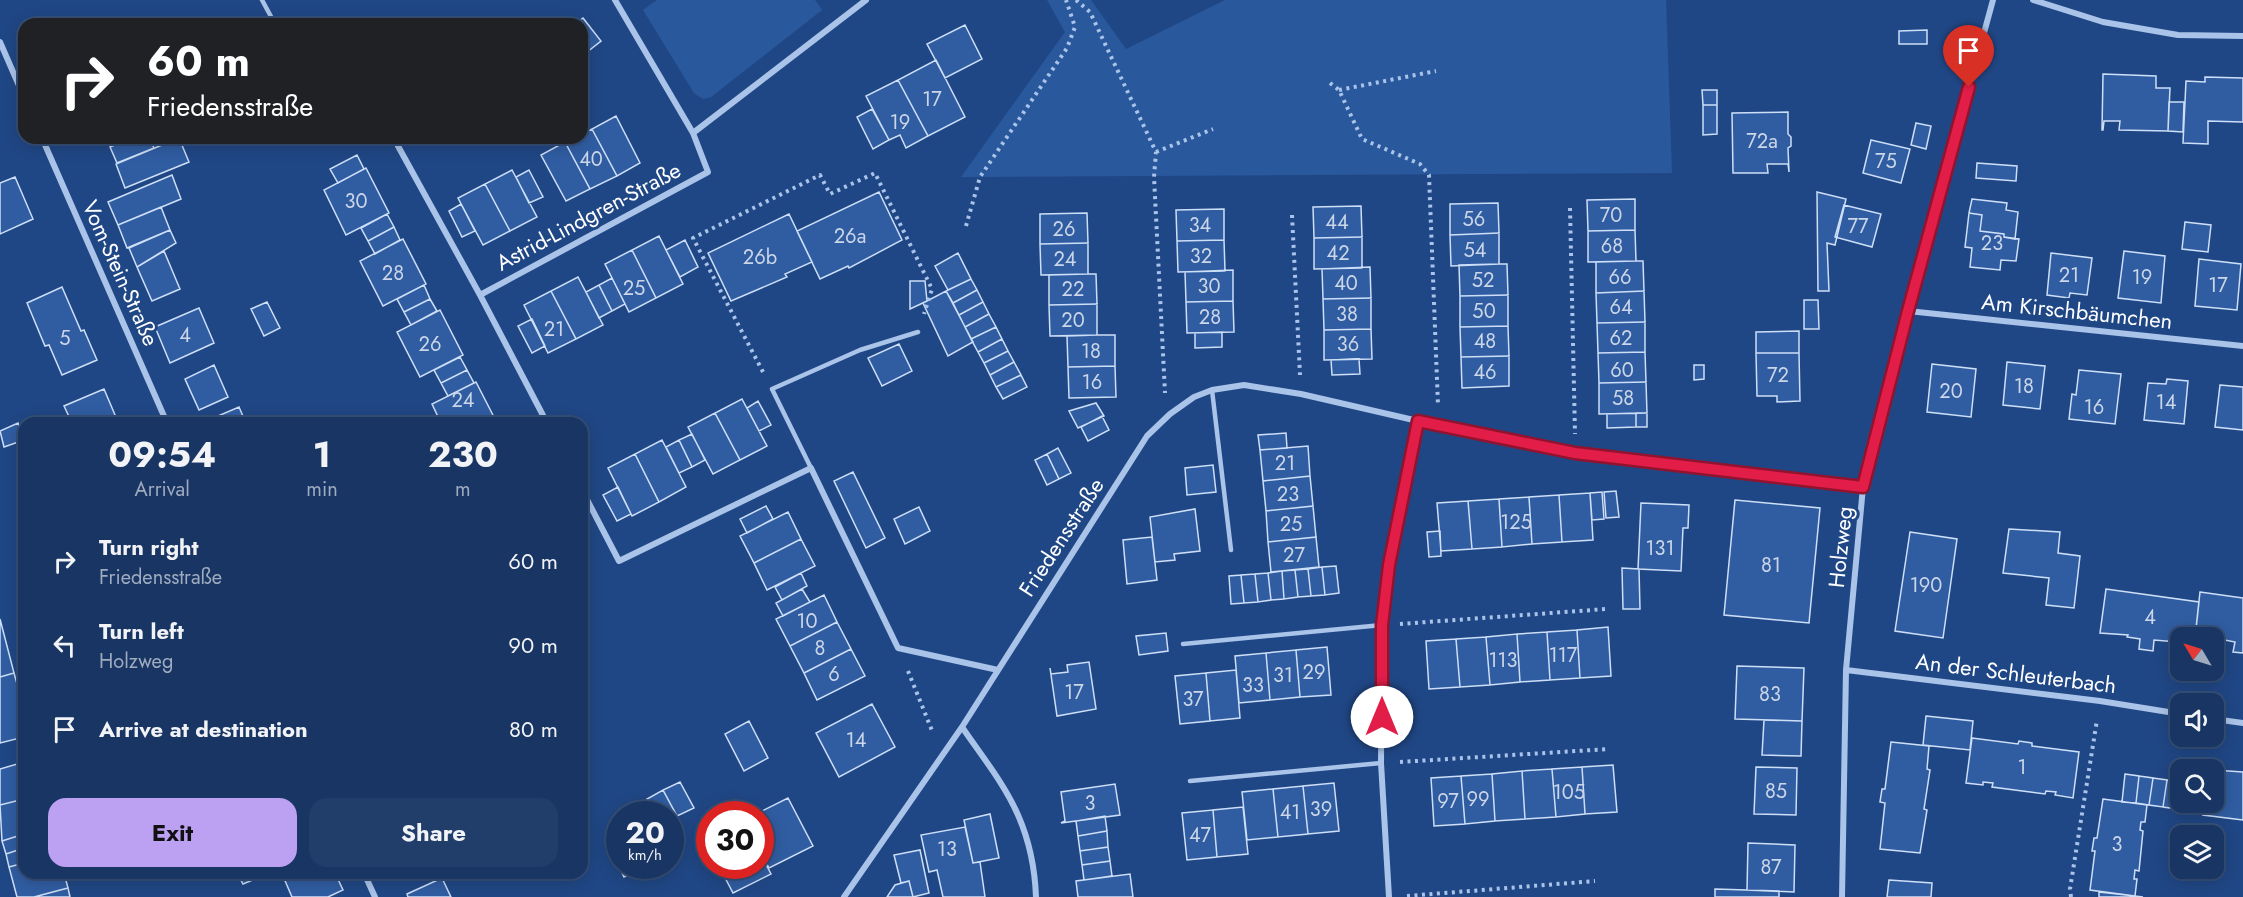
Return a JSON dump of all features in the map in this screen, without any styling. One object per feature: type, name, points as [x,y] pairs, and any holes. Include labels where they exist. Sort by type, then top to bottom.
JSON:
[{"type":"street","name":"Astrid-Lindgren-Straße","points":[[480,295],[708,172],[693,133],[615,0]]},
{"type":"street","name":"Astrid-Lindgren-Straße","points":[[693,133],[866,0]]},
{"type":"street","name":"Holzweg","points":[[1842,897],[1846,670],[1863,487],[1908,311],[1993,0]]},
{"type":"street","points":[[2033,0],[2103,22],[2178,35],[2243,36]]},
{"type":"street","points":[[0,42],[18,83]]},
{"type":"street","name":"Vom-Stein-Straße","points":[[45,144],[164,417]]},
{"type":"street","name":"Astrid-Lindgren-Straße","points":[[398,146],[544,417]]},
{"type":"street","name":"Am Kirschbäumchen","points":[[1908,311],[2243,346]]},
{"type":"street","name":"Friedensstraße","points":[[844,897],[962,727],[1147,436],[1170,414],[1194,397],[1212,390],[1244,385],[1301,394],[1575,453],[1863,487]]},
{"type":"street","points":[[1389,897],[1381,763],[1382,625],[1392,545],[1418,421]]},
{"type":"street","points":[[588,502],[619,561],[811,468],[898,648],[998,670]]},
{"type":"street","name":"An der Schleuterbach","points":[[1846,670],[2100,701],[2170,712]]},
{"type":"street","points":[[2224,720],[2243,723]]},
{"type":"street","points":[[962,727],[997,778],[1018,815],[1035,872],[1036,897]]},
{"type":"street","points":[[367,879],[375,897]]},
{"type":"lane","points":[[262,0],[272,18]]},
{"type":"lane","points":[[811,468],[772,389],[860,350],[918,332]]},
{"type":"lane","points":[[1212,390],[1231,550]]},
{"type":"lane","points":[[1183,644],[1382,625]]},
{"type":"lane","points":[[1190,781],[1381,763]]},
{"type":"path","points":[[966,226],[980,177],[1067,48],[1076,27],[1066,0]]},
{"type":"path","points":[[1076,0],[1090,12],[1156,152],[1154,177],[1164,391],[1170,414]]},
{"type":"path","points":[[1339,90],[1436,70]]},
{"type":"path","points":[[1330,82],[1339,90],[1362,139],[1420,164],[1429,175],[1439,424]]},
{"type":"path","points":[[1156,152],[1213,129]]},
{"type":"path","points":[[772,389],[693,238],[820,175],[830,194],[875,173],[932,289],[918,332]]},
{"type":"path","points":[[1570,208],[1575,453]]},
{"type":"path","points":[[1292,215],[1301,394]]},
{"type":"path","points":[[1382,625],[1606,609]]},
{"type":"path","points":[[898,648],[941,756]]},
{"type":"path","points":[[2071,897],[2070,889],[2100,701]]},
{"type":"path","points":[[1381,763],[1609,749]]},
{"type":"path","points":[[1402,896],[1594,881]]},
{"type":"shaded area","points":[[657,0],[815,0],[822,10],[711,97],[703,99],[694,93],[643,10]]},
{"type":"shaded area","points":[[1047,0],[1091,0],[1126,49],[1225,0],[1666,0],[1672,173],[961,177],[1065,32]]},
{"type":"building","points":[[588,24],[601,41],[588,51]]},
{"type":"building","points":[[965,25],[982,59],[945,78],[927,44]]},
{"type":"building","points":[[1927,30],[1927,44],[1899,44],[1899,31]]},
{"type":"building","points":[[936,60],[965,117],[928,136],[898,80]]},
{"type":"building","points":[[2103,74],[2156,76],[2156,88],[2170,88],[2168,131],[2119,130],[2120,121],[2104,121],[2102,130]]},
{"type":"building","points":[[2205,77],[2243,78],[2243,122],[2208,121],[2208,144],[2183,143],[2186,81],[2205,82]]},
{"type":"building","points":[[898,80],[928,136],[906,148],[900,135],[889,140],[866,96]]},
{"type":"building","points":[[1702,90],[1717,90],[1717,105],[1703,105]]},
{"type":"building","points":[[2169,102],[2184,102],[2183,132],[2168,131]]},
{"type":"building","points":[[1703,105],[1717,105],[1717,134],[1703,135]]},
{"type":"building","points":[[872,109],[889,140],[873,149],[857,117]]},
{"type":"building","points":[[1788,112],[1788,134],[1791,137],[1791,146],[1788,148],[1789,172],[1788,164],[1767,164],[1768,173],[1733,173],[1732,113]]},
{"type":"building","points":[[616,116],[640,163],[617,176],[592,129]]},
{"type":"building","points":[[1916,123],[1931,126],[1926,149],[1911,145]]},
{"type":"building","points":[[592,129],[617,176],[590,189],[566,144],[588,144],[588,131]]},
{"type":"building","points":[[1871,140],[1910,149],[1901,183],[1863,173]]},
{"type":"building","points":[[117,144],[152,144],[154,148],[117,163],[110,147]]},
{"type":"building","points":[[164,144],[182,144],[189,162],[125,188],[116,164]]},
{"type":"building","points":[[561,144],[566,144],[590,189],[566,201],[541,155]]},
{"type":"building","points":[[357,155],[364,169],[338,183],[330,169]]},
{"type":"building","points":[[1977,163],[2017,166],[2016,181],[1976,178]]},
{"type":"building","points":[[366,168],[389,213],[346,235],[324,190]]},
{"type":"building","points":[[512,170],[537,217],[510,231],[485,184]]},
{"type":"building","points":[[529,170],[543,197],[529,203],[516,177]]},
{"type":"building","points":[[172,175],[181,199],[118,225],[108,202]]},
{"type":"building","points":[[15,177],[33,219],[0,234],[0,183]]},
{"type":"building","points":[[485,184],[510,231],[483,245],[458,198]]},
{"type":"building","points":[[879,192],[902,240],[849,268],[848,266],[820,279],[797,231]]},
{"type":"building","points":[[1817,192],[1846,199],[1835,245],[1827,243],[1829,291],[1818,291]]},
{"type":"building","points":[[1635,199],[1635,230],[1588,231],[1587,200]]},
{"type":"building","points":[[1972,199],[2007,203],[2006,210],[2018,212],[2015,239],[2004,237],[2004,234],[1980,231],[1982,215],[1969,213]]},
{"type":"building","points":[[1498,203],[1499,233],[1450,235],[1450,204]]},
{"type":"building","points":[[461,204],[475,231],[462,237],[449,211]]},
{"type":"building","points":[[1844,205],[1881,214],[1872,247],[1835,237]]},
{"type":"building","points":[[1361,206],[1362,237],[1314,238],[1313,207]]},
{"type":"building","points":[[161,207],[170,230],[127,248],[118,225]]},
{"type":"building","points":[[1224,209],[1224,240],[1177,241],[1176,210]]},
{"type":"building","points":[[1087,213],[1088,243],[1040,244],[1040,214]]},
{"type":"building","points":[[1969,213],[1982,215],[1980,231],[2004,234],[2004,237],[2019,239],[2016,261],[2001,260],[2000,270],[1970,267],[1972,248],[1965,247]]},
{"type":"building","points":[[387,214],[394,227],[368,241],[361,228]]},
{"type":"building","points":[[789,214],[812,262],[785,274],[787,277],[731,301],[708,253]]},
{"type":"building","points":[[2185,222],[2211,225],[2208,252],[2182,249]]},
{"type":"building","points":[[394,227],[400,240],[375,254],[368,241]]},
{"type":"building","points":[[170,230],[176,243],[137,267],[129,248]]},
{"type":"building","points":[[1635,230],[1636,261],[1588,262],[1588,231]]},
{"type":"building","points":[[1499,233],[1499,264],[1451,266],[1450,235]]},
{"type":"building","points":[[659,236],[683,284],[656,298],[632,250]]},
{"type":"building","points":[[1362,237],[1362,268],[1314,269],[1314,238]]},
{"type":"building","points":[[403,239],[426,284],[383,306],[360,261]]},
{"type":"building","points":[[685,240],[698,267],[680,277],[666,250]]},
{"type":"building","points":[[1224,240],[1225,271],[1178,272],[1177,241]]},
{"type":"building","points":[[1088,243],[1088,274],[1041,275],[1040,244]]},
{"type":"building","points":[[632,250],[656,298],[629,312],[605,264]]},
{"type":"building","points":[[164,251],[180,289],[152,301],[137,267]]},
{"type":"building","points":[[2124,251],[2165,256],[2161,303],[2118,298]]},
{"type":"building","points":[[958,253],[971,279],[948,290],[935,266]]},
{"type":"building","points":[[2051,253],[2092,258],[2087,295],[2070,293],[2069,298],[2047,295]]},
{"type":"building","points":[[2199,259],[2241,264],[2237,310],[2195,306]]},
{"type":"building","points":[[1643,261],[1644,291],[1596,293],[1596,262]]},
{"type":"building","points":[[1507,264],[1508,295],[1460,296],[1459,265]]},
{"type":"building","points":[[1370,267],[1371,298],[1323,299],[1322,269]]},
{"type":"building","points":[[1233,270],[1233,301],[1186,302],[1185,272]]},
{"type":"building","points":[[1096,274],[1097,304],[1049,305],[1049,275]]},
{"type":"building","points":[[578,277],[603,325],[576,339],[551,291]]},
{"type":"building","points":[[612,278],[625,304],[612,311],[599,285]]},
{"type":"building","points":[[971,279],[977,290],[953,303],[946,291]]},
{"type":"building","points":[[910,281],[925,281],[927,301],[910,309]]},
{"type":"building","points":[[424,285],[430,299],[404,312],[397,299]]},
{"type":"building","points":[[599,285],[612,311],[599,318],[586,292]]},
{"type":"building","points":[[62,287],[81,331],[84,330],[97,360],[62,375],[49,345],[45,346],[27,303]]},
{"type":"building","points":[[977,290],[983,302],[959,315],[953,303]]},
{"type":"building","points":[[551,291],[576,339],[548,353],[524,305]]},
{"type":"building","points":[[946,291],[973,342],[948,356],[923,303]]},
{"type":"building","points":[[1644,291],[1645,322],[1597,323],[1596,293]]},
{"type":"building","points":[[1508,295],[1508,326],[1460,327],[1460,296]]},
{"type":"building","points":[[1371,298],[1371,329],[1324,330],[1323,299]]},
{"type":"building","points":[[430,299],[437,311],[411,325],[404,312]]},
{"type":"building","points":[[1804,300],[1818,300],[1819,329],[1804,329]]},
{"type":"building","points":[[1233,301],[1234,332],[1187,333],[1186,302]]},
{"type":"building","points":[[267,302],[280,328],[264,336],[251,309]]},
{"type":"building","points":[[983,302],[989,314],[965,327],[959,315]]},
{"type":"building","points":[[1097,304],[1097,335],[1050,336],[1049,305]]},
{"type":"building","points":[[199,308],[214,343],[170,363],[155,327]]},
{"type":"building","points":[[440,310],[463,355],[420,377],[397,332]]},
{"type":"building","points":[[989,314],[996,327],[971,339],[965,327]]},
{"type":"building","points":[[532,319],[545,346],[532,353],[518,326]]},
{"type":"building","points":[[1645,322],[1645,352],[1598,353],[1597,323]]},
{"type":"building","points":[[1508,326],[1509,356],[1461,357],[1460,327]]},
{"type":"building","points":[[996,327],[1002,339],[978,352],[971,339]]},
{"type":"building","points":[[1371,329],[1372,359],[1324,360],[1324,330]]},
{"type":"building","points":[[1799,331],[1799,353],[1756,353],[1756,332]]},
{"type":"building","points":[[1222,332],[1222,347],[1195,348],[1195,333]]},
{"type":"building","points":[[1115,335],[1115,366],[1068,367],[1067,336]]},
{"type":"building","points":[[1002,339],[1008,351],[984,363],[978,352]]},
{"type":"building","points":[[899,344],[912,371],[882,386],[868,358]]},
{"type":"building","points":[[1008,351],[1014,362],[990,375],[984,363]]},
{"type":"building","points":[[1645,352],[1646,382],[1599,383],[1598,353]]},
{"type":"building","points":[[1756,353],[1799,353],[1800,401],[1777,402],[1777,396],[1757,396]]},
{"type":"building","points":[[1509,356],[1509,386],[1462,388],[1461,357]]},
{"type":"building","points":[[460,357],[467,370],[441,383],[434,370]]},
{"type":"building","points":[[1359,359],[1360,374],[1332,375],[1331,360]]},
{"type":"building","points":[[1014,362],[1021,375],[996,387],[990,375]]},
{"type":"building","points":[[2007,362],[2045,366],[2040,409],[2003,405]]},
{"type":"building","points":[[1932,364],[1976,369],[1971,417],[1927,412]]},
{"type":"building","points":[[214,365],[228,397],[199,410],[185,379]]},
{"type":"building","points":[[1694,365],[1704,365],[1704,379],[1694,380]]},
{"type":"building","points":[[1115,366],[1116,397],[1069,398],[1068,367]]},
{"type":"building","points":[[467,370],[474,383],[448,396],[441,383]]},
{"type":"building","points":[[2079,370],[2121,374],[2115,424],[2069,419],[2072,394],[2076,395]]},
{"type":"building","points":[[1021,375],[1027,387],[1003,399],[996,387]]},
{"type":"building","points":[[2167,379],[2188,381],[2184,424],[2144,420],[2148,383],[2166,384]]},
{"type":"building","points":[[476,382],[494,417],[438,417],[432,404]]},
{"type":"building","points":[[1646,382],[1647,413],[1599,414],[1599,383]]},
{"type":"building","points":[[2220,385],[2243,387],[2243,430],[2215,427]]},
{"type":"building","points":[[104,389],[116,417],[69,417],[64,406]]},
{"type":"building","points":[[742,399],[767,446],[740,460],[715,413]]},
{"type":"building","points":[[758,401],[771,425],[759,431],[747,408]]},
{"type":"building","points":[[1096,403],[1104,416],[1078,428],[1069,411]]},
{"type":"building","points":[[239,407],[243,417],[216,417]]},
{"type":"building","points":[[715,413],[740,460],[713,474],[688,427]]},
{"type":"building","points":[[1636,413],[1636,427],[1607,428],[1607,414]]},
{"type":"building","points":[[1636,413],[1647,413],[1647,427],[1636,427]]},
{"type":"building","points":[[1102,416],[1109,430],[1088,441],[1081,427]]},
{"type":"building","points":[[18,423],[18,442],[4,447],[0,431]]},
{"type":"building","points":[[1286,433],[1287,448],[1260,450],[1258,435]]},
{"type":"building","points":[[692,434],[705,460],[692,467],[679,440]]},
{"type":"building","points":[[662,440],[686,487],[659,502],[635,454]]},
{"type":"building","points":[[679,440],[692,467],[679,473],[666,447]]},
{"type":"building","points":[[1308,446],[1310,476],[1263,481],[1260,450]]},
{"type":"building","points":[[1058,448],[1071,473],[1059,479],[1047,454]]},
{"type":"building","points":[[635,454],[659,502],[632,516],[608,468]]},
{"type":"building","points":[[1047,454],[1059,479],[1047,485],[1035,460]]},
{"type":"building","points":[[1213,465],[1216,492],[1187,495],[1185,468]]},
{"type":"building","points":[[853,472],[885,538],[866,548],[834,481]]},
{"type":"building","points":[[1310,476],[1313,506],[1266,511],[1263,481]]},
{"type":"building","points":[[618,487],[631,514],[617,521],[603,495]]},
{"type":"building","points":[[1616,491],[1619,517],[1606,518],[1604,492]]},
{"type":"building","points":[[1602,492],[1604,519],[1592,520],[1590,493]]},
{"type":"building","points":[[1590,493],[1593,540],[1562,542],[1559,495]]},
{"type":"building","points":[[1559,495],[1562,542],[1532,544],[1529,497]]},
{"type":"building","points":[[1529,497],[1532,544],[1502,547],[1499,499]]},
{"type":"building","points":[[1499,499],[1502,547],[1472,549],[1468,501]]},
{"type":"building","points":[[1735,500],[1820,508],[1809,623],[1724,615]]},
{"type":"building","points":[[1468,501],[1472,549],[1441,551],[1437,503]]},
{"type":"building","points":[[1641,503],[1689,505],[1688,528],[1683,528],[1681,571],[1638,569]]},
{"type":"building","points":[[766,506],[773,519],[747,533],[740,519]]},
{"type":"building","points":[[1313,506],[1316,537],[1268,542],[1266,511]]},
{"type":"building","points":[[919,507],[930,531],[905,544],[894,519]]},
{"type":"building","points":[[1195,509],[1200,551],[1174,554],[1175,560],[1155,562],[1150,517]]},
{"type":"building","points":[[788,512],[801,539],[754,563],[740,536]]},
{"type":"building","points":[[2009,529],[2060,532],[2058,553],[2080,556],[2074,608],[2046,605],[2049,578],[2003,573]]},
{"type":"building","points":[[1440,531],[1441,556],[1429,557],[1427,532]]},
{"type":"building","points":[[1910,532],[1957,539],[1943,638],[1895,631]]},
{"type":"building","points":[[1152,537],[1157,580],[1127,584],[1123,540]]},
{"type":"building","points":[[1316,537],[1319,567],[1271,572],[1268,542]]},
{"type":"building","points":[[801,539],[815,566],[767,590],[754,563]]},
{"type":"building","points":[[1336,566],[1339,593],[1325,595],[1322,567]]},
{"type":"building","points":[[1322,567],[1325,595],[1311,596],[1308,569]]},
{"type":"building","points":[[1622,568],[1639,569],[1640,609],[1623,609]]},
{"type":"building","points":[[1308,569],[1311,596],[1298,597],[1295,570]]},
{"type":"building","points":[[1295,570],[1298,597],[1284,599],[1282,571]]},
{"type":"building","points":[[1282,571],[1284,599],[1271,600],[1268,573]]},
{"type":"building","points":[[801,573],[807,586],[782,600],[775,587]]},
{"type":"building","points":[[1268,573],[1271,600],[1258,602],[1255,574]]},
{"type":"building","points":[[1255,574],[1258,602],[1244,603],[1241,575]]},
{"type":"building","points":[[1241,575],[1244,603],[1231,604],[1229,576]]},
{"type":"building","points":[[802,589],[810,602],[783,616],[776,603]]},
{"type":"building","points":[[2106,589],[2199,602],[2196,627],[2170,627],[2170,641],[2154,640],[2153,651],[2139,649],[2140,639],[2127,637],[2128,635],[2100,633]]},
{"type":"building","points":[[2200,592],[2243,598],[2243,653],[2233,652],[2235,642],[2224,640],[2224,627],[2196,627]]},
{"type":"building","points":[[824,595],[837,622],[790,646],[776,619]]},
{"type":"building","points":[[0,619],[14,673],[0,677]]},
{"type":"building","points":[[837,622],[851,649],[804,673],[790,646]]},
{"type":"building","points":[[1608,627],[1611,676],[1580,678],[1577,630]]},
{"type":"building","points":[[1577,630],[1580,678],[1550,680],[1547,632]]},
{"type":"building","points":[[1547,632],[1550,680],[1520,682],[1517,634]]},
{"type":"building","points":[[1166,633],[1168,651],[1139,655],[1136,636]]},
{"type":"building","points":[[1517,634],[1520,682],[1490,685],[1486,637]]},
{"type":"building","points":[[1486,637],[1490,685],[1460,687],[1456,639]]},
{"type":"building","points":[[1456,639],[1460,687],[1429,689],[1426,641]]},
{"type":"building","points":[[1327,647],[1331,695],[1300,697],[1296,650]]},
{"type":"building","points":[[851,649],[865,676],[817,700],[804,673]]},
{"type":"building","points":[[1296,650],[1300,697],[1270,700],[1266,653]]},
{"type":"building","points":[[1266,653],[1270,700],[1239,703],[1235,656]]},
{"type":"building","points":[[1089,662],[1096,709],[1057,716],[1050,668],[1051,674],[1068,672],[1067,665]]},
{"type":"building","points":[[1737,666],[1804,668],[1802,721],[1735,719]]},
{"type":"building","points":[[1236,670],[1240,718],[1210,721],[1206,673]]},
{"type":"building","points":[[14,673],[18,687],[18,738],[0,743],[0,677]]},
{"type":"building","points":[[1206,673],[1210,721],[1180,724],[1175,676]]},
{"type":"building","points":[[872,704],[895,747],[839,777],[816,733]]},
{"type":"building","points":[[1926,716],[1973,721],[1970,750],[1923,745]]},
{"type":"building","points":[[1764,720],[1802,721],[1801,756],[1762,755]]},
{"type":"building","points":[[749,721],[768,758],[744,771],[725,734]]},
{"type":"building","points":[[1972,738],[2018,744],[2019,741],[2032,743],[2032,746],[2079,752],[2073,798],[2055,795],[2056,792],[2046,791],[2045,794],[1992,787],[1993,783],[1983,782],[1983,785],[1966,783]]},
{"type":"building","points":[[1891,742],[1929,746],[1927,769],[1930,770],[1924,809],[1927,810],[1920,853],[1880,849],[1885,803],[1880,802],[1882,789],[1885,789]]},
{"type":"building","points":[[18,764],[18,800],[0,805],[0,769]]},
{"type":"building","points":[[1613,765],[1617,812],[1585,814],[1582,767]]},
{"type":"building","points":[[1582,767],[1585,814],[1556,817],[1552,769]]},
{"type":"building","points":[[1756,767],[1797,768],[1796,815],[1754,814]]},
{"type":"building","points":[[1552,769],[1556,817],[1525,819],[1522,771]]},
{"type":"building","points":[[1522,771],[1525,819],[1495,821],[1492,774]]},
{"type":"building","points":[[2224,771],[2243,772],[2243,820],[2203,815],[2204,813],[2224,813]]},
{"type":"building","points":[[1492,774],[1495,821],[1465,824],[1461,776]]},
{"type":"building","points":[[2125,774],[2139,776],[2136,803],[2122,802]]},
{"type":"building","points":[[1461,776],[1465,824],[1434,826],[1431,778]]},
{"type":"building","points":[[2139,776],[2153,778],[2149,805],[2136,803]]},
{"type":"building","points":[[2153,778],[2167,780],[2163,807],[2149,805]]},
{"type":"building","points":[[2167,780],[2170,780],[2170,808],[2163,807]]},
{"type":"building","points":[[680,782],[694,808],[684,813],[684,801],[669,801],[663,790]]},
{"type":"building","points":[[1334,783],[1339,831],[1308,834],[1303,786]]},
{"type":"building","points":[[1115,784],[1120,815],[1061,823],[1065,821],[1061,792]]},
{"type":"building","points":[[1303,786],[1308,834],[1278,837],[1273,789]]},
{"type":"building","points":[[1273,789],[1278,837],[1247,840],[1242,792]]},
{"type":"building","points":[[663,790],[669,801],[648,801],[647,799]]},
{"type":"building","points":[[788,798],[813,846],[774,866],[774,805]]},
{"type":"building","points":[[2103,799],[2147,805],[2145,822],[2141,822],[2140,830],[2143,831],[2139,871],[2135,870],[2134,879],[2137,879],[2135,896],[2090,890],[2095,851],[2092,851],[2094,838],[2097,838]]},
{"type":"building","points":[[18,800],[18,836],[2,841],[0,805]]},
{"type":"building","points":[[1243,807],[1248,854],[1217,857],[1213,810]]},
{"type":"building","points":[[1213,810],[1217,857],[1187,860],[1182,813]]},
{"type":"building","points":[[990,814],[999,858],[973,863],[964,820]]},
{"type":"building","points":[[1105,816],[1107,831],[1078,836],[1076,821]]},
{"type":"building","points":[[965,827],[973,863],[980,862],[985,897],[943,897],[937,870],[929,872],[921,835]]},
{"type":"building","points":[[1107,831],[1108,847],[1080,851],[1078,836]]},
{"type":"building","points":[[18,836],[18,850],[6,854],[2,841]]},
{"type":"building","points":[[1748,843],[1795,845],[1794,892],[1747,890]]},
{"type":"building","points":[[1108,847],[1110,861],[1082,865],[1080,851]]},
{"type":"building","points":[[18,850],[18,865],[9,867],[6,854]]},
{"type":"building","points":[[920,850],[929,893],[913,897],[909,881],[901,883],[894,855]]},
{"type":"building","points":[[1110,861],[1112,876],[1084,880],[1082,865]]},
{"type":"building","points":[[18,865],[18,879],[66,879],[68,888],[34,897],[17,897],[9,867]]},
{"type":"building","points":[[1130,874],[1133,897],[1078,897],[1076,881]]},
{"type":"building","points":[[240,879],[255,879],[243,884]]},
{"type":"building","points":[[284,879],[338,879],[343,890],[328,897],[292,897]]},
{"type":"building","points":[[442,879],[451,897],[408,897],[407,894]]},
{"type":"building","points":[[726,879],[761,879],[733,893]]},
{"type":"building","points":[[1889,880],[1932,883],[1931,897],[1887,897]]},
{"type":"building","points":[[909,881],[913,897],[887,897],[895,885]]},
{"type":"building","points":[[68,888],[70,897],[34,897]]},
{"type":"building","points":[[1715,889],[1779,891],[1779,897],[1715,897]]},
{"type":"building","points":[[2099,892],[2135,896],[2143,897],[2099,897]]},
{"type":"route","points":[[1382,717],[1382,625],[1389,565],[1418,421],[1575,453],[1863,487],[1969,87]]}]
